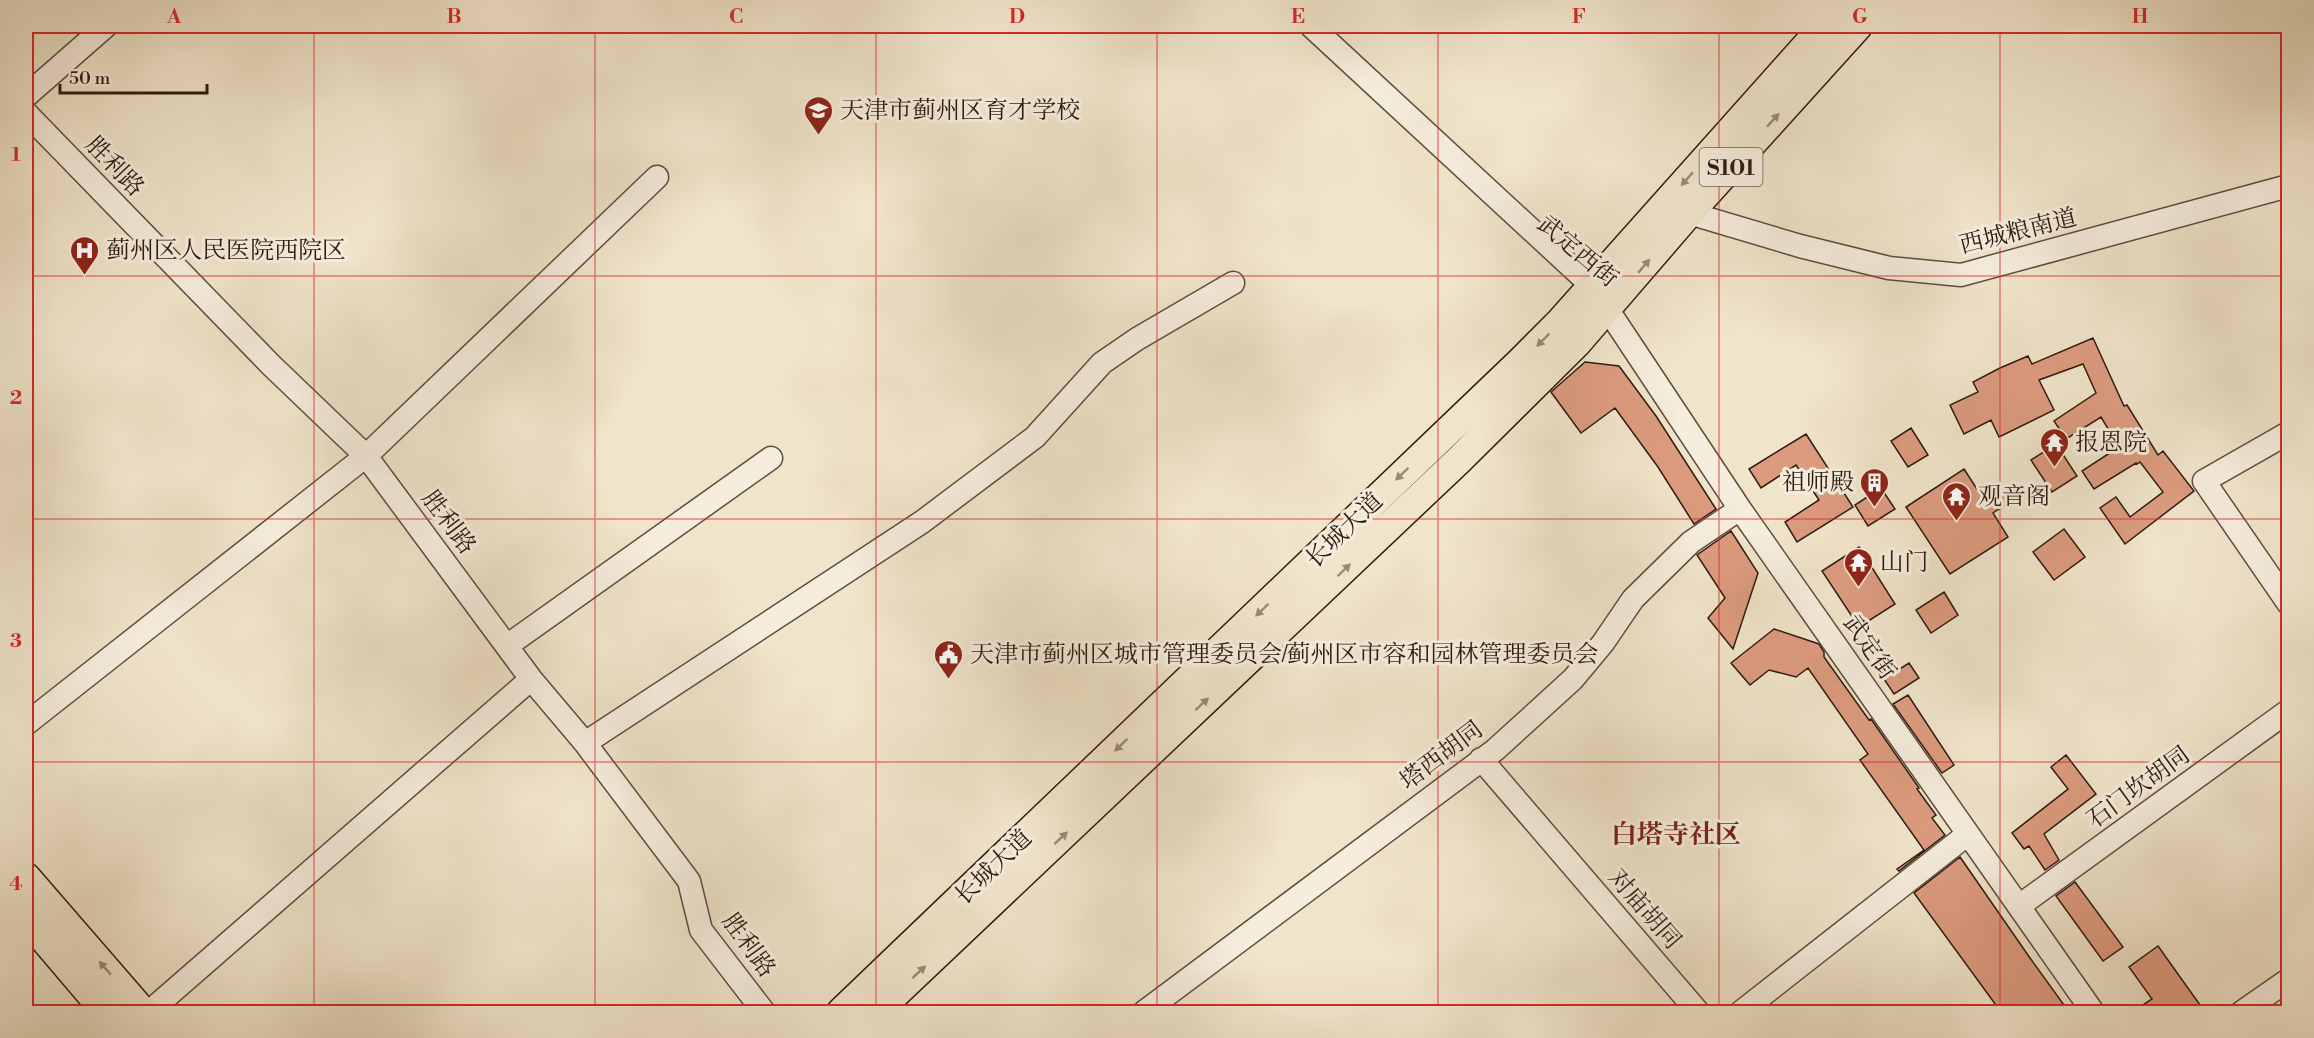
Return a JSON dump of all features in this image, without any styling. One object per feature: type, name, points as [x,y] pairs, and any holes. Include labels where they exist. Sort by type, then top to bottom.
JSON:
[{"type":"main road","name":"长城大道","points":[[841,1012],[1559,323],[1824,26]]},
{"type":"main road","name":"长城大道","points":[[876,1012],[1459,460],[1577,343],[1689,213],[1858,26]]},
{"type":"main road","points":[[26,877],[143,1012]]},
{"type":"main road","points":[[26,918],[106,1012]]},
{"type":"street","points":[[26,96],[106,26]]},
{"type":"street","name":"武定西街","points":[[1293,26],[1587,291]]},
{"type":"street","name":"武定西街","points":[[1311,26],[1607,310]]},
{"type":"street","name":"胜利路","points":[[26,113],[263,357],[366,456],[531,679],[585,743],[689,881],[701,930],[764,1012]]},
{"type":"street","points":[[26,724],[366,456],[657,177]]},
{"type":"street","name":"西城粮南道","points":[[1689,213],[1800,246],[1889,268],[1961,275],[2289,186]]},
{"type":"street","points":[[585,743],[922,522],[1035,437],[1102,363],[1137,339],[1233,283]]},
{"type":"street","name":"武定街","points":[[1607,310],[1740,509],[2092,1012]]},
{"type":"street","points":[[2289,433],[2204,481],[2289,603]]},
{"type":"street","points":[[508,645],[771,458]]},
{"type":"street","name":"塔西胡同","points":[[1144,1012],[1495,750],[1573,679],[1603,643],[1634,599],[1691,542],[1740,509]]},
{"type":"street","points":[[149,1012],[531,679]]},
{"type":"street","name":"石门坎胡同","points":[[2019,906],[2289,711]]},
{"type":"street","name":"对庙胡同","points":[[1481,759],[1698,1012]]},
{"type":"street","points":[[1741,1012],[1968,834]]},
{"type":"street","points":[[2242,1012],[2289,980]]},
{"type":"building","points":[[2093,338],[2124,406],[2127,405],[2158,455],[2163,451],[2194,491],[2125,544],[2100,508],[2116,497],[2130,517],[2163,492],[2140,462],[2094,489],[2082,471],[2119,447],[2101,417],[2066,439],[2054,421],[2096,393],[2083,364],[2039,380],[2054,410],[1999,437],[1991,420],[1964,434],[1950,405],[1978,392],[1973,382],[2000,368],[2028,356],[2032,364]]},
{"type":"building","points":[[1585,362],[1619,366],[1656,416],[1716,509],[1694,524],[1658,467],[1615,408],[1581,433],[1551,392]]},
{"type":"building","points":[[1911,428],[1928,455],[1908,467],[1891,441]]},
{"type":"building","points":[[1806,434],[1853,507],[1797,542],[1785,522],[1819,500],[1796,465],[1761,488],[1749,469]]},
{"type":"building","name":"报恩院","points":[[2056,444],[2077,476],[2052,492],[2031,460]]},
{"type":"building","name":"观音阁","points":[[1964,469],[1984,500],[2005,486],[2011,487],[2015,492],[2014,499],[1993,513],[2008,537],[1950,574],[1906,507]]},
{"type":"building","name":"祖师殿","points":[[1881,488],[1895,509],[1868,526],[1855,505]]},
{"type":"building","points":[[2064,529],[2085,557],[2054,580],[2033,552]]},
{"type":"building","points":[[1731,531],[1758,573],[1733,649],[1708,618],[1725,598],[1697,555]]},
{"type":"building","name":"山门","points":[[1859,547],[1895,604],[1859,627],[1822,571]]},
{"type":"building","points":[[1944,592],[1958,615],[1931,633],[1916,610]]},
{"type":"building","points":[[1774,629],[1819,644],[1824,657],[1869,720],[1871,719],[1936,815],[1932,818],[1945,835],[1899,871],[1897,869],[1924,850],[1860,760],[1868,754],[1808,668],[1796,677],[1769,670],[1750,685],[1731,663]]},
{"type":"building","points":[[1909,663],[1919,678],[1894,694],[1884,679]]},
{"type":"building","points":[[1908,695],[1954,765],[1942,773],[1893,704]]},
{"type":"building","points":[[2066,755],[2096,794],[2044,834],[2059,860],[2045,870],[2029,846],[2024,849],[2012,833],[2068,789],[2051,767]]},
{"type":"building","points":[[1960,857],[2069,1012],[2001,1012],[1914,893]]},
{"type":"building","points":[[2075,882],[2123,947],[2103,961],[2056,896]]},
{"type":"building","points":[[2158,946],[2205,1012],[2132,1012],[2152,999],[2129,967]]},
{"type":"place","name":"天津市蓟州区育才学校","points":[[819,136]]},
{"type":"place","name":"蓟州区人民医院西院区","points":[[85,276]]},
{"type":"place","name":"报恩院","points":[[2054,468]]},
{"type":"place","name":"祖师殿","points":[[1875,508]]},
{"type":"place","name":"观音阁","points":[[1957,522]]},
{"type":"place","name":"山门","points":[[1859,588]]},
{"type":"place","name":"天津市蓟州区城市管理委员会/蓟州区市容和园林管理委员会","points":[[949,680]]},
{"type":"district","name":"白塔寺社区","points":[[1676,834]]}]
